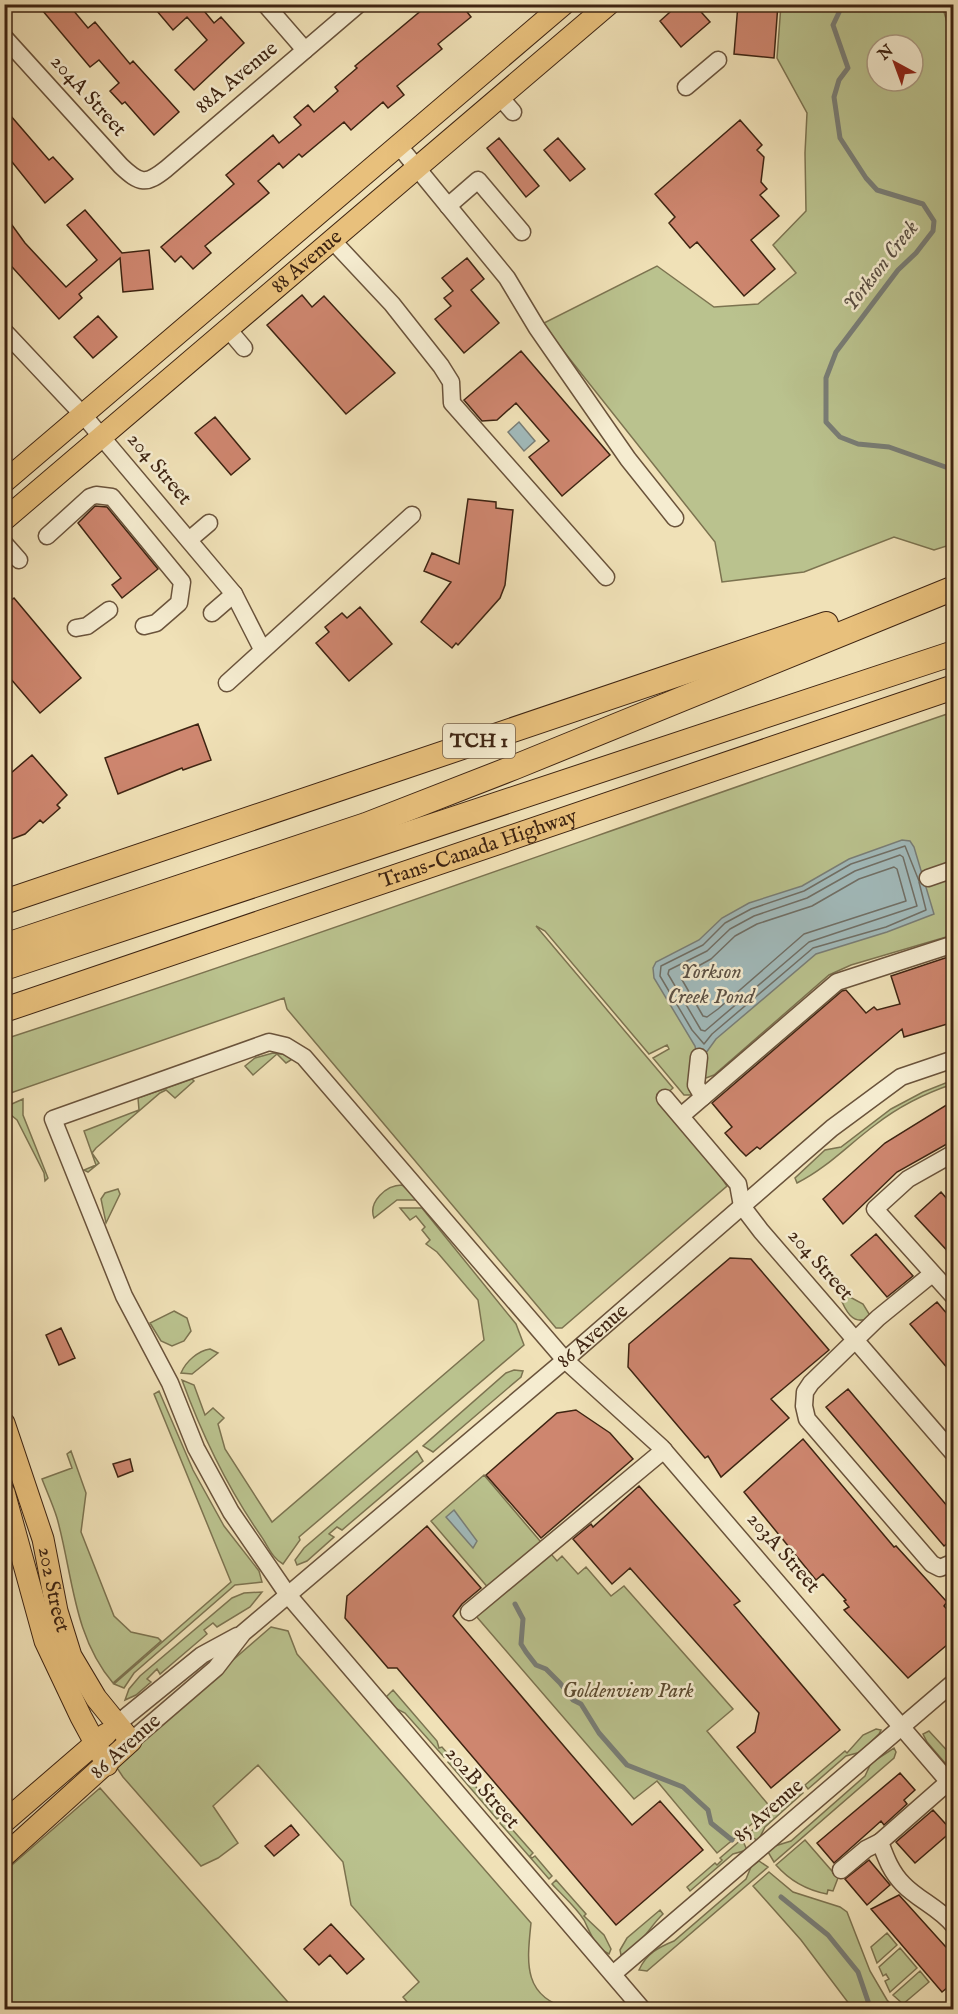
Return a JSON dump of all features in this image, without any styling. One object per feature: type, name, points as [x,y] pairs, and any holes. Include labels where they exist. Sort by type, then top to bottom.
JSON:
[{"type":"highway","name":"TCH 1","points":[[4,902],[954,580]]},
{"type":"highway","points":[[4,946],[366,825],[515,767],[954,588]]},
{"type":"highway","points":[[4,968],[954,653]]},
{"type":"highway","name":"Trans-Canada Highway","points":[[4,1010],[954,687]]},
{"type":"main road","name":"88 Avenue","points":[[4,482],[564,4]]},
{"type":"main road","name":"88 Avenue","points":[[4,520],[417,168],[506,104],[609,4]]},
{"type":"main road","name":"202 Street","points":[[4,1423],[43,1539],[63,1633],[81,1675],[131,1741]]},
{"type":"main road","name":"202 Street","points":[[4,1492],[45,1641],[107,1765]]},
{"type":"main road","name":"86 Avenue","points":[[4,1822],[117,1724]]},
{"type":"main road","name":"86 Avenue","points":[[4,1856],[131,1741]]},
{"type":"street","points":[[265,4],[306,50]]},
{"type":"street","name":"88A Avenue","points":[[142,181],[154,178],[166,169],[358,4]]},
{"type":"street","name":"204A Street","points":[[4,37],[118,163],[135,179],[142,181]]},
{"type":"street","points":[[686,87],[718,60]]},
{"type":"street","points":[[399,146],[507,278],[537,328],[628,459],[675,518]]},
{"type":"street","points":[[448,206],[478,180],[522,232]]},
{"type":"street","points":[[332,240],[392,304],[441,366],[451,382],[452,403],[606,577]]},
{"type":"street","points":[[228,329],[244,348]]},
{"type":"street","name":"204 Street","points":[[4,331],[102,436],[234,594],[262,649]]},
{"type":"street","points":[[47,536],[90,497],[107,495],[112,497],[182,582],[182,591],[170,596],[149,615],[138,632]]},
{"type":"street","points":[[227,682],[412,515]]},
{"type":"street","points":[[189,540],[209,523]]},
{"type":"street","points":[[4,543],[19,560]]},
{"type":"street","points":[[212,613],[234,594]]},
{"type":"street","points":[[76,628],[87,626],[109,610]]},
{"type":"street","points":[[928,878],[954,869]]},
{"type":"street","points":[[681,1116],[837,982],[954,944]]},
{"type":"street","name":"202B Street","points":[[565,1360],[354,1111],[304,1057],[286,1046],[269,1042],[246,1048],[53,1119],[124,1296],[170,1383],[196,1448],[231,1512],[288,1595],[643,2010]]},
{"type":"street","points":[[699,1057],[696,1086],[703,1097]]},
{"type":"street","name":"86 Avenue","points":[[117,1724],[202,1655],[243,1633],[565,1360],[832,1128],[877,1094],[909,1074],[954,1059]]},
{"type":"street","name":"204 Street","points":[[665,1098],[738,1184],[742,1206],[954,1454]]},
{"type":"street","points":[[954,1153],[908,1179],[875,1209],[954,1298]]},
{"type":"street","points":[[932,1274],[878,1318],[857,1341],[811,1383],[805,1392],[804,1406],[807,1419],[932,1564],[940,1568],[954,1562]]},
{"type":"street","name":"203A Street","points":[[565,1360],[608,1402],[638,1423],[664,1450],[952,1782]]},
{"type":"street","points":[[469,1612],[664,1450]]},
{"type":"street","name":"86 Avenue","points":[[131,1741],[216,1668],[243,1633]]},
{"type":"street","name":"85 Avenue","points":[[613,1974],[954,1682]]},
{"type":"street","points":[[841,1870],[866,1849],[880,1842],[952,1782]]},
{"type":"street","points":[[880,1842],[888,1865],[903,1885],[943,1914],[954,1926]]},
{"type":"green space","points":[[781,5],[942,5],[954,46],[953,544],[934,550],[894,537],[804,572],[722,582],[715,542],[542,324],[657,266],[714,307],[758,304],[796,273],[773,245],[806,211],[807,113],[777,58]]},
{"type":"green space","points":[[953,712],[953,935],[851,965],[829,975],[714,1075],[703,1079],[694,1095],[684,1095],[653,1058],[669,1049],[667,1045],[649,1054],[545,931],[536,926],[673,1088],[658,1102],[714,1167],[727,1186],[562,1328],[556,1328],[287,1009],[284,998],[5,1095],[5,1039]]},
{"type":"green space","points":[[273,1053],[289,1055],[291,1060],[286,1063],[277,1054],[253,1075],[245,1066],[255,1058]]},
{"type":"green space","points":[[192,1079],[194,1081],[175,1098],[166,1090],[160,1093],[96,1148],[92,1153],[99,1163],[88,1172],[84,1170],[96,1165],[84,1131],[139,1110],[138,1098]]},
{"type":"green space","points":[[953,1080],[953,1084],[923,1096],[893,1112],[828,1163],[797,1183],[795,1178],[825,1150],[841,1147],[891,1109],[923,1092]]},
{"type":"green space","points":[[23,1099],[23,1115],[48,1178],[45,1181],[44,1173],[17,1120],[5,1110],[5,1107]]},
{"type":"green space","points":[[402,1185],[419,1200],[397,1200],[374,1218],[374,1206],[380,1196],[390,1188]]},
{"type":"green space","points":[[118,1189],[120,1194],[106,1223],[101,1199],[105,1193]]},
{"type":"green space","points":[[400,1208],[422,1208],[516,1324],[524,1345],[299,1537],[300,1540],[283,1564],[270,1552],[226,1480],[198,1421],[182,1380],[194,1385],[205,1415],[213,1408],[224,1418],[218,1424],[225,1449],[272,1522],[484,1340],[478,1300],[437,1252],[426,1244],[430,1240],[422,1230],[425,1227],[416,1216],[410,1220]]},
{"type":"green space","points":[[837,1290],[863,1304],[871,1317],[858,1320],[853,1317],[845,1308]]},
{"type":"green space","points":[[174,1311],[187,1318],[191,1331],[184,1341],[172,1346],[161,1341],[150,1323]]},
{"type":"green space","points":[[210,1349],[218,1353],[192,1374],[181,1373],[193,1357]]},
{"type":"green space","points":[[514,1370],[523,1371],[521,1377],[433,1452],[423,1446],[506,1373]]},
{"type":"green space","points":[[159,1391],[193,1470],[224,1526],[259,1571],[262,1582],[235,1585],[134,1673],[124,1688],[114,1684],[231,1582],[154,1394]]},
{"type":"green space","points":[[71,1451],[86,1493],[81,1532],[114,1616],[131,1632],[158,1638],[161,1641],[113,1683],[100,1665],[82,1625],[57,1518],[42,1479],[72,1468],[67,1454]]},
{"type":"green space","points":[[417,1451],[423,1461],[342,1530],[337,1527],[329,1534],[334,1537],[307,1561],[297,1565],[295,1560],[304,1548]]},
{"type":"green space","name":"Goldenview Park","points":[[484,1475],[557,1561],[562,1556],[578,1574],[586,1567],[611,1596],[624,1586],[733,1709],[707,1731],[771,1808],[717,1853],[657,1781],[634,1799],[476,1616],[496,1597],[431,1521]]},
{"type":"green space","points":[[262,1592],[250,1607],[217,1627],[213,1623],[204,1630],[207,1634],[160,1674],[157,1669],[147,1679],[151,1682],[136,1695],[125,1700],[129,1689],[140,1676],[232,1598],[244,1593]]},
{"type":"green space","points":[[271,1627],[288,1631],[297,1654],[531,1923],[529,1964],[531,1976],[543,1996],[570,2009],[413,2009],[403,1997],[419,1982],[351,1905],[343,1862],[258,1765],[213,1806],[238,1843],[218,1858],[201,1866],[123,1777],[117,1768],[121,1757]]},
{"type":"green space","points":[[393,1690],[437,1741],[439,1748],[442,1747],[448,1754],[444,1757],[405,1713],[391,1706],[385,1698]]},
{"type":"green space","points":[[876,1729],[881,1730],[879,1734],[861,1752],[846,1756],[808,1789],[805,1785],[845,1751],[847,1753],[863,1735]]},
{"type":"green space","points":[[929,1731],[953,1757],[951,1770],[927,1742],[923,1734]]},
{"type":"green space","points":[[894,1748],[896,1752],[894,1758],[774,1862],[768,1852],[775,1846],[791,1841],[865,1776],[871,1763]]},
{"type":"green space","points":[[452,1759],[501,1816],[497,1819],[448,1762]]},
{"type":"green space","points":[[100,1788],[294,2009],[6,2009],[5,1871]]},
{"type":"green space","points":[[800,1789],[803,1793],[765,1827],[758,1841],[748,1834]]},
{"type":"green space","points":[[504,1820],[533,1853],[530,1856],[532,1858],[535,1856],[552,1876],[549,1879],[500,1823]]},
{"type":"green space","points":[[742,1839],[747,1850],[733,1854],[690,1891],[687,1887],[715,1863],[717,1865],[722,1860],[720,1858]]},
{"type":"green space","points":[[805,1840],[838,1878],[833,1891],[828,1890],[827,1894],[799,1884],[776,1865]]},
{"type":"green space","points":[[759,1861],[768,1867],[647,1971],[639,1970],[649,1955],[674,1941],[746,1879],[751,1867]]},
{"type":"green space","points":[[769,1872],[793,1892],[840,1907],[847,1912],[870,1971],[895,2009],[853,2009],[801,1940],[753,1886]]},
{"type":"green space","points":[[556,1880],[586,1914],[584,1916],[604,1935],[611,1949],[609,1954],[596,1943],[581,1915],[552,1884]]},
{"type":"green space","points":[[660,1910],[663,1914],[644,1937],[628,1952],[621,1955],[620,1950],[627,1938]]},
{"type":"green space","points":[[887,1933],[897,1945],[877,1963],[871,1947]]},
{"type":"green space","points":[[900,1948],[917,1968],[890,1992],[885,1981],[889,1979],[886,1974],[883,1976],[879,1967]]},
{"type":"green space","points":[[920,1971],[929,1982],[903,2004],[893,1995]]},
{"type":"water","points":[[519,422],[535,441],[524,451],[508,432]]},
{"type":"water","name":"Yorkson Creek Pond","points":[[902,840],[910,841],[914,847],[934,914],[887,932],[816,954],[716,1039],[703,1057],[697,1055],[695,1046],[654,978],[653,968],[656,962],[699,940],[722,918],[749,903],[802,886],[849,859]]},
{"type":"water","points":[[454,1510],[477,1541],[473,1548],[446,1517]]},
{"type":"building","points":[[37,4],[68,4],[88,28],[95,22],[130,64],[133,61],[179,112],[154,135],[125,102],[122,104],[110,91],[119,83],[99,60],[90,67]]},
{"type":"building","points":[[151,4],[202,4],[200,6],[214,23],[221,17],[244,43],[194,90],[175,70],[207,40],[187,17],[173,30]]},
{"type":"building","points":[[429,4],[461,4],[471,17],[438,44],[442,49],[397,86],[404,95],[388,108],[383,102],[351,130],[344,122],[302,157],[299,154],[283,168],[279,163],[258,181],[269,193],[205,246],[211,253],[193,269],[181,256],[175,262],[161,247],[234,184],[226,175],[273,135],[279,143],[301,125],[294,117],[308,105],[314,112],[338,91],[335,87],[357,68],[355,66]]},
{"type":"building","points":[[679,4],[694,4],[710,22],[681,47],[660,21]]},
{"type":"building","points":[[738,4],[778,4],[774,58],[734,54]]},
{"type":"building","points":[[4,108],[49,160],[53,157],[73,179],[45,203],[4,152]]},
{"type":"building","points":[[740,120],[762,145],[757,150],[764,157],[761,182],[767,189],[760,195],[779,216],[751,240],[775,269],[744,296],[697,242],[690,248],[669,223],[675,217],[655,194]]},
{"type":"building","points":[[499,138],[539,186],[526,197],[487,148]]},
{"type":"building","points":[[558,138],[585,169],[570,181],[544,150]]},
{"type":"building","points":[[85,210],[122,253],[149,250],[153,289],[123,292],[120,258],[79,294],[82,298],[59,319],[4,258],[4,214],[25,243],[66,287],[97,260],[67,225]]},
{"type":"building","points":[[467,258],[484,279],[471,290],[499,323],[464,353],[435,319],[451,306],[444,298],[453,291],[442,278]]},
{"type":"building","points":[[302,295],[312,307],[324,296],[395,373],[346,414],[267,325]]},
{"type":"building","points":[[98,316],[117,337],[93,358],[74,337]]},
{"type":"building","points":[[521,351],[610,455],[562,496],[529,457],[549,441],[516,403],[497,420],[482,421],[464,400]]},
{"type":"building","points":[[215,417],[250,459],[231,475],[195,433]]},
{"type":"building","points":[[468,499],[496,502],[496,508],[513,510],[505,585],[500,598],[458,645],[456,643],[452,648],[421,622],[451,582],[424,571],[432,553],[459,564]]},
{"type":"building","points":[[95,506],[107,507],[158,569],[122,598],[112,585],[121,578],[78,523]]},
{"type":"building","points":[[14,598],[81,678],[40,713],[4,671],[4,606]]},
{"type":"building","points":[[360,607],[392,644],[349,681],[316,643],[329,632],[325,627],[342,613],[347,618]]},
{"type":"building","points":[[198,724],[211,760],[183,770],[182,768],[118,794],[105,758]]},
{"type":"building","points":[[32,755],[67,795],[57,805],[60,808],[43,823],[40,820],[25,834],[4,842],[4,779]]},
{"type":"building","points":[[954,955],[954,1022],[904,1037],[902,1029],[760,1149],[757,1147],[746,1156],[725,1133],[732,1127],[712,1103],[842,991],[846,990],[866,1013],[874,1007],[877,1010],[900,1004],[891,976]]},
{"type":"building","points":[[948,1104],[954,1115],[954,1140],[897,1172],[843,1224],[823,1199],[885,1143]]},
{"type":"building","points":[[941,1192],[954,1207],[954,1258],[915,1216]]},
{"type":"building","points":[[876,1234],[913,1276],[887,1297],[851,1255]]},
{"type":"building","points":[[730,1258],[751,1259],[829,1350],[771,1399],[789,1418],[721,1477],[708,1456],[705,1458],[628,1367],[629,1344]]},
{"type":"building","points":[[937,1302],[954,1322],[954,1376],[910,1324]]},
{"type":"building","points":[[61,1328],[75,1358],[59,1365],[46,1335]]},
{"type":"building","points":[[848,1389],[954,1514],[954,1538],[944,1546],[826,1407]]},
{"type":"building","points":[[576,1410],[610,1433],[633,1459],[541,1538],[486,1475],[557,1413]]},
{"type":"building","points":[[803,1439],[894,1547],[896,1546],[947,1602],[944,1606],[954,1617],[954,1639],[908,1678],[844,1610],[849,1607],[844,1601],[846,1600],[823,1574],[816,1580],[744,1492]]},
{"type":"building","points":[[130,1459],[133,1471],[118,1477],[113,1464]]},
{"type":"building","points":[[639,1486],[740,1601],[734,1605],[840,1730],[771,1788],[737,1747],[755,1732],[759,1713],[630,1568],[612,1584],[573,1539],[591,1524],[593,1527]]},
{"type":"building","points":[[427,1526],[481,1588],[462,1604],[453,1616],[632,1825],[660,1801],[703,1850],[616,1925],[397,1668],[388,1668],[345,1618],[347,1596]]},
{"type":"building","points":[[900,1773],[915,1790],[904,1800],[907,1804],[884,1825],[881,1821],[834,1863],[817,1843]]},
{"type":"building","points":[[933,1810],[952,1831],[915,1863],[896,1842]]},
{"type":"building","points":[[291,1825],[299,1835],[274,1856],[265,1846]]},
{"type":"building","points":[[869,1860],[890,1885],[867,1905],[845,1879]]},
{"type":"building","points":[[899,1895],[954,1956],[954,1982],[942,1992],[871,1909]]},
{"type":"building","points":[[331,1924],[364,1959],[347,1974],[330,1955],[319,1965],[304,1949]]},
{"type":"waterway","name":"Yorkson Creek","points":[[843,4],[833,25],[848,68],[839,80],[834,97],[840,138],[866,178],[877,190],[923,204],[934,221],[933,231],[916,253],[898,270],[836,352],[826,378],[826,422],[840,437],[858,444],[889,447],[954,470]]},
{"type":"waterway","points":[[515,1604],[523,1619],[521,1644],[526,1652],[536,1665],[546,1669],[560,1683],[573,1700],[581,1704],[599,1733],[627,1765],[683,1787],[708,1810],[711,1823],[732,1840]]},
{"type":"waterway","points":[[781,1897],[828,1935],[858,1972],[871,2010]]}]
